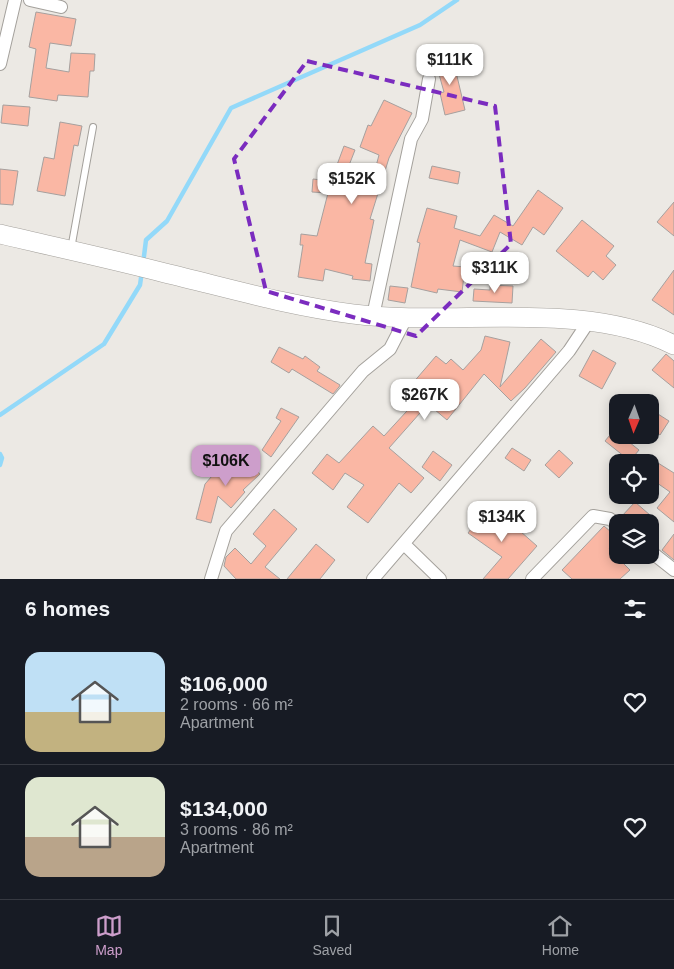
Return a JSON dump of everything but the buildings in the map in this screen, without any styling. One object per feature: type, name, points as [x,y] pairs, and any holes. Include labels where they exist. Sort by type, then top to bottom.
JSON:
[{"type":"street","points":[[0,64],[15,0]]},
{"type":"street","points":[[30,0],[61,7]]},
{"type":"street","points":[[373,316],[411,139],[422,119],[430,79]]},
{"type":"street","points":[[0,234],[290,304],[373,316],[406,318],[589,321],[626,328],[674,345]]},
{"type":"street","points":[[211,579],[226,531],[363,371],[390,349],[406,318]]},
{"type":"street","points":[[374,579],[569,351],[589,321]]},
{"type":"street","points":[[532,579],[593,516],[609,519]]},
{"type":"street","points":[[405,545],[440,579]]},
{"type":"street","points":[[659,558],[674,570]]},
{"type":"lane","points":[[70,250],[93,127]]},
{"type":"highlighted area","points":[[307,61],[495,106],[511,244],[416,336],[266,291],[234,159]]},
{"type":"waterway","points":[[143,264],[146,240],[167,221],[231,108],[420,25],[457,0]]},
{"type":"waterway","points":[[0,415],[104,344],[140,285],[142,271]]},
{"type":"waterway","points":[[0,454],[2,458],[0,465]]}]
